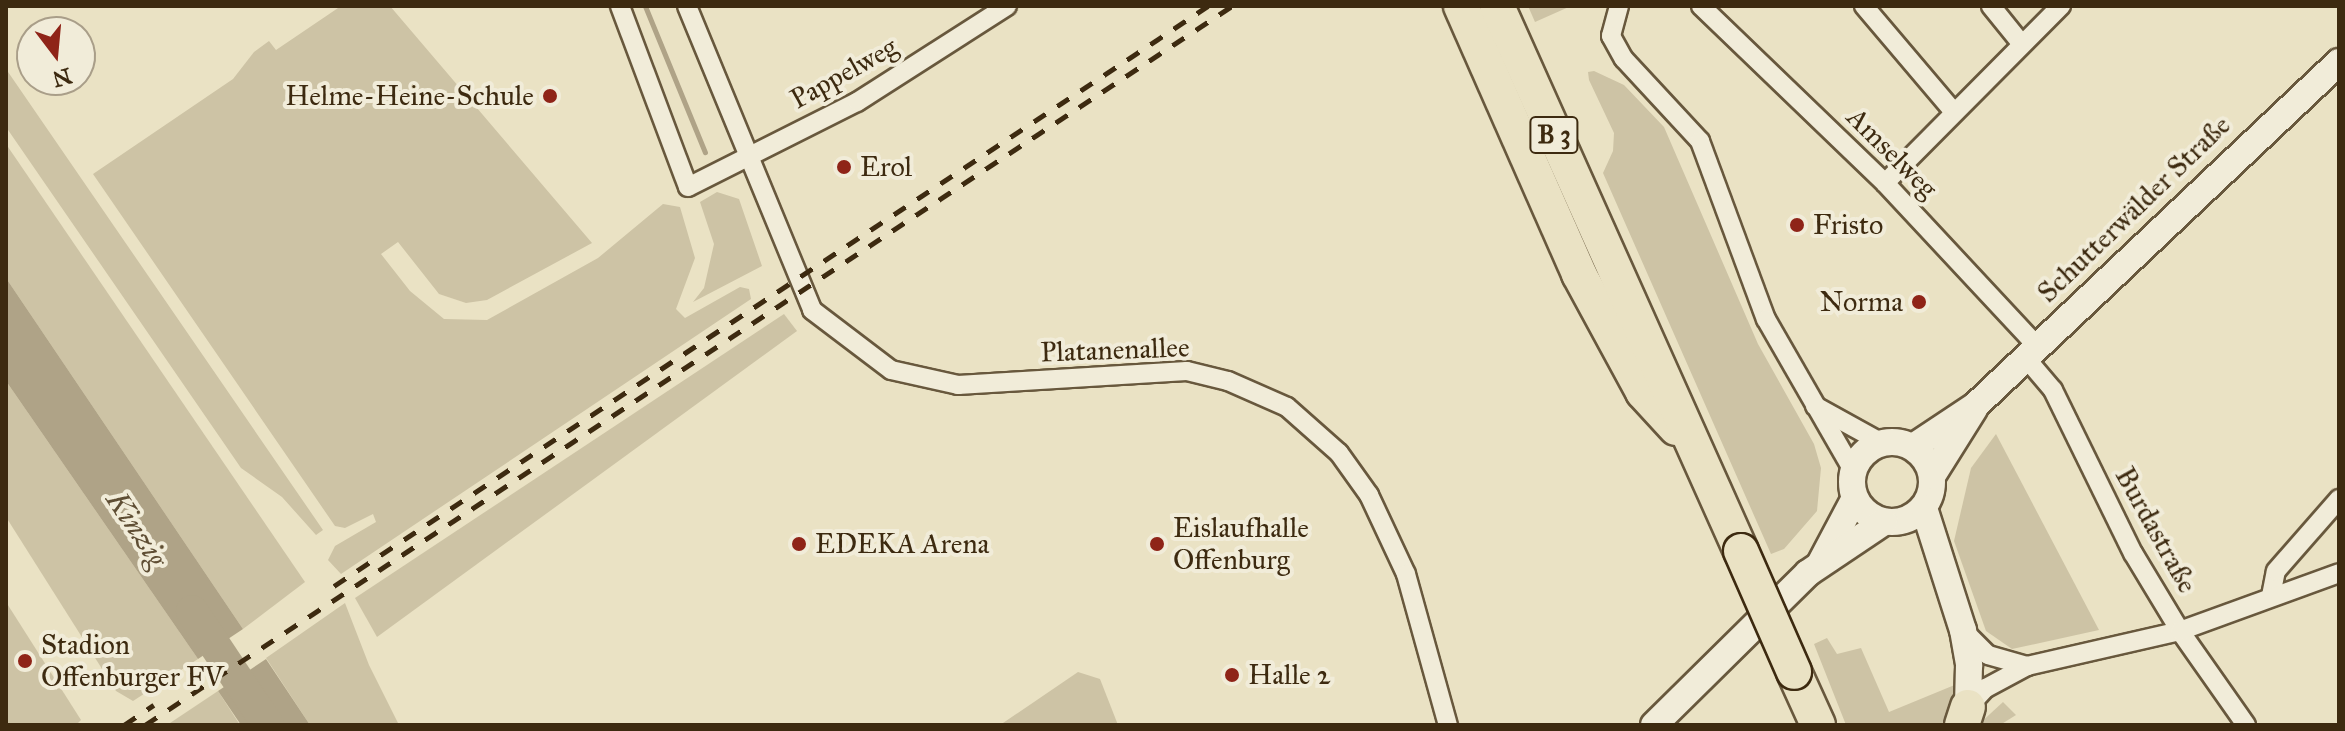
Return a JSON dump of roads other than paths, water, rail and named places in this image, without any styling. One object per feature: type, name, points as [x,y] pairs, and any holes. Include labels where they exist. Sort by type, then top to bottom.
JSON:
[{"type":"highway","points":[[1461,6],[1595,269]]},
{"type":"highway","name":"B 3","points":[[1497,6],[1595,269],[1695,449],[1818,725]]},
{"type":"main road","name":"Schutterwälder Straße","points":[[1913,447],[1975,406],[2339,62]]},
{"type":"main road","name":"Schutterwälder Straße","points":[[1932,476],[1975,406]]},
{"type":"main road","points":[[1820,564],[1855,498],[1853,470],[1860,458],[1882,443],[1913,447],[1932,476],[1924,508],[1963,630],[1969,665],[1965,716]]},
{"type":"main road","points":[[1855,498],[1871,517],[1890,522],[1944,576]]},
{"type":"main road","points":[[1654,725],[1820,564],[1890,522],[1924,508]]},
{"type":"street","points":[[620,6],[688,187],[745,156]]},
{"type":"street","name":"Platanenallee","points":[[687,6],[745,156],[812,310],[891,370],[958,385],[1187,371],[1228,381],[1304,419],[1339,453],[1369,495],[1406,574],[1448,725]]},
{"type":"street","name":"Pappelweg","points":[[745,156],[857,102],[1007,6]]},
{"type":"street","points":[[1619,6],[1611,36],[1624,59],[1700,141],[1766,319],[1812,404],[1853,470]]},
{"type":"street","name":"Amselweg","points":[[1701,6],[1885,183],[2031,351]]},
{"type":"street","points":[[1864,6],[1953,111]]},
{"type":"street","points":[[1991,6],[2021,43]]},
{"type":"street","points":[[1885,183],[1953,111],[2061,6]]},
{"type":"street","name":"Burdastraße","points":[[2031,351],[2064,411],[2133,553],[2180,631],[2246,725]]},
{"type":"street","points":[[1812,404],[1882,443]]},
{"type":"street","points":[[2271,596],[2276,571],[2339,499]]},
{"type":"street","points":[[1965,716],[1986,688],[2027,666],[2180,631],[2339,573]]},
{"type":"street","points":[[1963,630],[1988,655],[2027,666]]},
{"type":"water","points":[[6,278],[243,629],[198,659],[6,381]]},
{"type":"water","points":[[266,659],[310,725],[241,725],[218,691]]},
{"type":"waterway","points":[[645,6],[705,152]]},
{"type":"waterway","name":"Kinzig","points":[[192,611],[268,725]]},
{"type":"railway","points":[[334,586],[1208,6]]},
{"type":"railway","points":[[145,725],[1232,6]]},
{"type":"railway","points":[[124,725],[154,705]]},
{"type":"place","name":"Helme-Heine-Schule","points":[[550,96]]},
{"type":"place","name":"Erol","points":[[844,167]]},
{"type":"place","name":"Fristo","points":[[1797,225]]},
{"type":"place","name":"Norma","points":[[1919,302]]},
{"type":"place","name":"EDEKA Arena","points":[[799,544]]},
{"type":"place","name":"Eislaufhalle Offenburg","points":[[1157,544]]},
{"type":"place","name":"Stadion Offenburger FV","points":[[25,661]]},
{"type":"place","name":"Halle 2","points":[[1232,675]]}]
